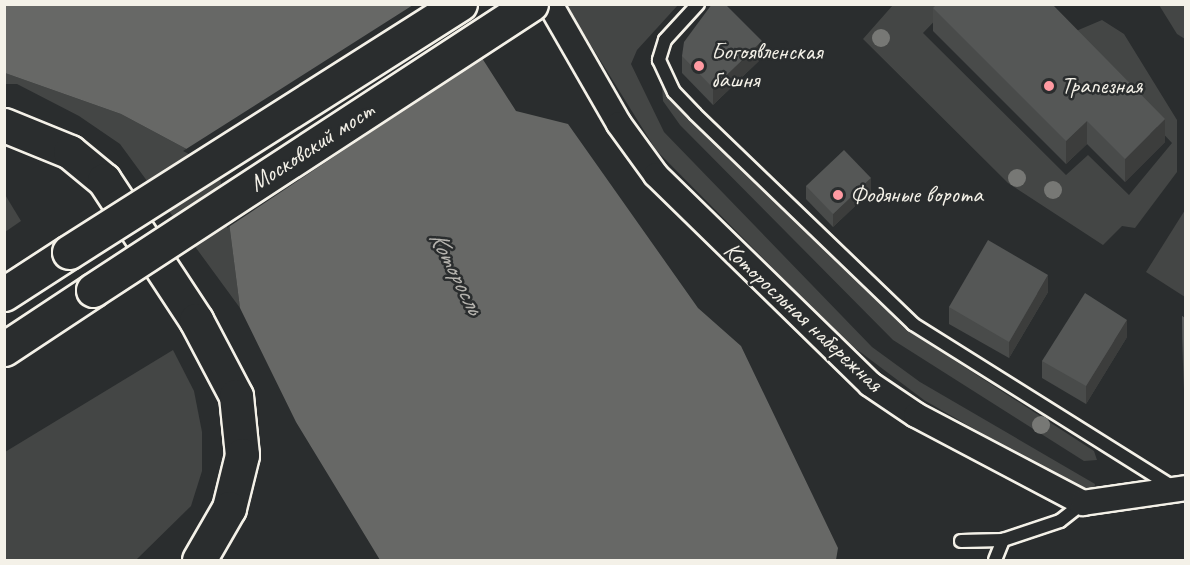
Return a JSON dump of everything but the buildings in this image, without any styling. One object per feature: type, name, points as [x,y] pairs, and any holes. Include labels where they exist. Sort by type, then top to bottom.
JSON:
[{"type":"main road","name":"Московский мост","points":[[4,294],[460,4]]},
{"type":"main road","name":"Московский мост","points":[[4,349],[531,4]]},
{"type":"main road","points":[[4,125],[70,152],[104,180],[196,320],[236,396],[242,455],[229,508],[199,561]]},
{"type":"street","name":"Которосльная набережная","points":[[550,4],[619,124],[656,175],[832,351],[916,414],[1083,503]]},
{"type":"street","points":[[1083,503],[1181,489]]},
{"type":"lane","points":[[698,4],[665,40],[659,60],[674,92],[695,114],[913,324],[1181,489]]},
{"type":"lane","points":[[961,541],[1003,540],[1060,520],[1083,503]]},
{"type":"lane","points":[[995,561],[1003,540]]},
{"type":"shaded area","points":[[566,5],[678,5],[637,50],[631,64],[664,132],[872,347],[920,382],[1095,484],[1094,490],[1078,489],[924,400],[843,339],[656,150]]},
{"type":"shaded area","points":[[893,5],[950,5],[923,33],[1066,175],[1088,155],[1129,195],[1172,143],[1069,34],[1102,20],[1124,34],[1177,120],[1177,172],[1135,228],[1122,226],[1103,245],[1008,183],[863,39]]},
{"type":"shaded area","points":[[1159,5],[1185,5],[1185,39],[1177,34]]},
{"type":"shaded area","points":[[5,73],[121,114],[222,168],[240,308],[120,144],[79,116],[17,84],[5,84]]},
{"type":"shaded area","points":[[662,85],[903,327],[1094,451],[1097,460],[1084,461],[893,340],[680,125],[663,101]]},
{"type":"shaded area","points":[[4,193],[21,221],[5,232],[4,232]]},
{"type":"shaded area","points":[[1185,210],[1185,297],[1146,272]]},
{"type":"shaded area","points":[[173,350],[194,391],[202,432],[202,471],[191,506],[136,560],[5,560],[5,452]]},
{"type":"water","name":"Которосль","points":[[5,5],[448,5],[516,111],[568,124],[698,308],[741,346],[838,548],[836,560],[380,560],[296,422],[240,308],[222,168],[121,114],[5,73]]},
{"type":"pier","points":[[451,4],[485,56],[227,228],[219,170],[183,151],[413,5]]},
{"type":"place","name":"Богоявленская башня","points":[[699,66]]},
{"type":"place","name":"Трапезная","points":[[1049,86]]},
{"type":"place","name":"Фодяные ворота","points":[[838,195]]}]
